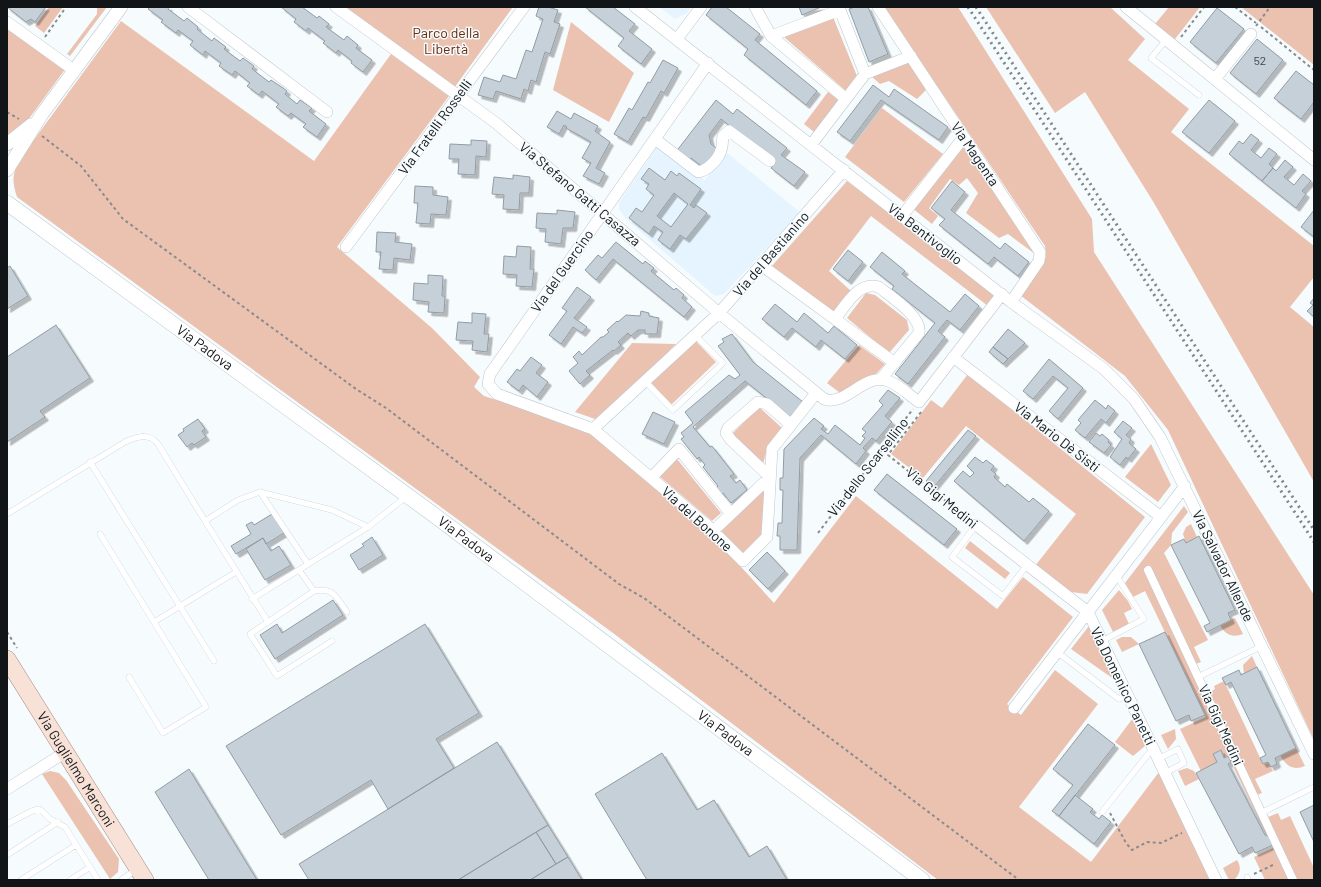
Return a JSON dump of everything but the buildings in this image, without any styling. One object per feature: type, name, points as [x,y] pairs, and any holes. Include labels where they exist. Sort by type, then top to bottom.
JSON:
[{"type":"main road","name":"Via Padova","points":[[7,203],[407,496],[922,880]]},
{"type":"main road","name":"Via Guglielmo Marconi","points":[[7,659],[64,753],[141,874]]},
{"type":"street","points":[[7,170],[31,128],[75,71],[121,7]]},
{"type":"street","points":[[188,7],[327,112]]},
{"type":"street","name":"Via Stefano Gatti Casazza","points":[[336,7],[496,123],[719,313],[816,393]]},
{"type":"street","name":"Via Fratelli Rosselli","points":[[346,247],[524,7]]},
{"type":"street","name":"Via Bentivoglio","points":[[635,7],[1011,302],[1104,369],[1134,399],[1152,424],[1185,486]]},
{"type":"street","points":[[678,40],[701,7]]},
{"type":"street","points":[[755,7],[771,36],[846,99]]},
{"type":"street","name":"Via Magenta","points":[[878,7],[1040,252],[1039,261],[1011,302]]},
{"type":"street","points":[[1126,7],[1314,160]]},
{"type":"street","points":[[771,36],[840,10],[865,74]]},
{"type":"street","points":[[7,22],[75,71]]},
{"type":"street","points":[[1214,79],[1254,29]]},
{"type":"street","points":[[811,145],[865,74],[911,56]]},
{"type":"street","name":"Via del Guercino","points":[[504,397],[493,392],[489,387],[488,384],[490,374],[708,63]]},
{"type":"street","points":[[7,144],[31,128]]},
{"type":"street","points":[[654,140],[698,172],[709,167],[721,151],[723,136],[730,131],[770,161]]},
{"type":"street","points":[[902,216],[964,137]]},
{"type":"street","name":"Via del Bastianino","points":[[593,429],[719,313],[844,170]]},
{"type":"street","points":[[761,265],[895,363]]},
{"type":"street","points":[[835,319],[862,288],[868,286],[879,287],[910,312],[920,329],[916,337],[880,380]]},
{"type":"street","points":[[713,531],[770,477],[772,449],[816,393],[824,399],[833,400],[865,384],[880,380],[893,383],[920,407],[953,357],[1002,294]]},
{"type":"street","name":"Via Mario Dè Sisti","points":[[953,357],[1161,517]]},
{"type":"street","name":"Via del Bonone","points":[[504,397],[593,429],[713,531],[743,561],[766,538],[770,477]]},
{"type":"street","points":[[770,477],[726,433],[728,428],[758,402],[767,404],[791,425]]},
{"type":"street","name":"Via del Bonone","points":[[651,478],[679,449],[731,514]]},
{"type":"street","points":[[1014,708],[1185,486]]},
{"type":"street","name":"Via Salvador Allende","points":[[1185,486],[1314,754]]},
{"type":"street","name":"Via Gigi Medini","points":[[976,525],[1088,612]]},
{"type":"street","name":"Via Gigi Medini","points":[[1148,570],[1293,880]]},
{"type":"street","name":"Via Domenico Panetti","points":[[1088,612],[1216,880]]},
{"type":"street","points":[[7,789],[64,753]]},
{"type":"lane","points":[[1170,43],[1151,58],[1199,95]]},
{"type":"lane","points":[[645,381],[673,410],[723,363],[695,335]]},
{"type":"lane","points":[[7,514],[124,442],[138,436],[147,436],[154,439],[268,622]]},
{"type":"lane","points":[[90,462],[214,661]]},
{"type":"lane","points":[[205,521],[238,500],[260,492],[332,510],[368,527]]},
{"type":"lane","points":[[260,492],[308,564]]},
{"type":"lane","points":[[252,598],[368,527],[407,496]]},
{"type":"lane","points":[[976,525],[952,557],[1003,596],[1027,565]]},
{"type":"lane","points":[[100,534],[206,707],[164,733],[129,677]]},
{"type":"lane","points":[[299,570],[314,591]]},
{"type":"lane","points":[[154,622],[236,572]]},
{"type":"lane","points":[[1102,641],[1144,620],[1116,575]]},
{"type":"lane","points":[[332,641],[277,676],[250,634],[314,591],[323,589],[333,592],[347,612]]},
{"type":"lane","points":[[1202,675],[1262,646]]},
{"type":"lane","points":[[1057,652],[1119,699],[1127,695]]},
{"type":"lane","points":[[1104,810],[1153,748]]},
{"type":"lane","name":"Via Domenico Panetti","points":[[1158,759],[1178,749],[1184,763],[1165,773]]},
{"type":"lane","points":[[1265,810],[1314,786]]},
{"type":"lane","points":[[7,824],[32,810],[39,809],[50,819],[65,827],[98,880]]},
{"type":"lane","points":[[7,855],[58,822]]},
{"type":"lane","points":[[21,880],[76,845]]},
{"type":"lane","points":[[70,880],[90,867]]},
{"type":"lane","points":[[121,880],[141,874]]},
{"type":"path","points":[[39,45],[66,7]]},
{"type":"path","points":[[1170,43],[1204,7]]},
{"type":"path","points":[[1235,7],[1254,29],[1314,70]]},
{"type":"path","points":[[1254,29],[1270,7]]},
{"type":"path","points":[[7,112],[31,128],[81,166],[123,219],[356,389],[386,408],[619,584],[650,602],[1019,880]]},
{"type":"path","name":"Via Gigi Medini","points":[[920,407],[888,454],[976,525]]},
{"type":"path","name":"Via dello Scarsellino","points":[[818,533],[920,407]]},
{"type":"path","points":[[7,632],[10,636]]},
{"type":"path","points":[[1104,810],[1132,850],[1147,842],[1161,843],[1192,829]]},
{"type":"path","points":[[1248,879],[1284,860]]},
{"type":"shaded area","points":[[659,7],[691,7],[687,13],[675,19]]},
{"type":"shaded area","points":[[657,147],[705,180],[726,152],[800,212],[724,294],[715,296],[626,219],[619,209],[619,203],[622,198]]},
{"type":"green space","points":[[49,7],[63,7],[44,33],[35,26]]},
{"type":"green space","points":[[97,7],[107,7],[70,56],[67,54],[97,14]]},
{"type":"green space","name":"Parco della Libertà","points":[[343,7],[513,7],[454,88]]},
{"type":"green space","points":[[884,7],[958,7],[1092,219],[1094,252],[1314,595],[1314,740],[1168,430],[1125,376],[1020,295],[1046,257],[1045,246]]},
{"type":"green space","points":[[986,7],[1110,7],[1145,39],[1128,60],[1189,109],[1171,132],[1314,246],[1314,277],[1290,307],[1314,327],[1314,482],[1154,203],[1085,92],[1055,113]]},
{"type":"green space","points":[[1169,7],[1200,7],[1175,39],[1155,24]]},
{"type":"green space","points":[[1241,7],[1314,7],[1314,65]]},
{"type":"green space","points":[[833,17],[857,76],[846,91],[784,37]]},
{"type":"green space","points":[[121,21],[314,161],[391,54],[449,96],[337,247],[432,328],[480,377],[474,387],[484,396],[591,430],[710,533],[774,603],[856,496],[997,609],[1023,577],[1073,617],[1007,704],[1021,715],[1055,670],[1098,704],[1019,807],[1091,862],[1159,772],[1211,880],[938,880],[613,633],[17,197],[14,184],[14,173],[21,158]]},
{"type":"green space","points":[[571,22],[634,73],[609,122],[553,90]]},
{"type":"green space","points":[[7,25],[66,68],[28,120],[7,139]]},
{"type":"green space","points":[[909,60],[926,90],[917,99],[889,81],[880,84],[870,75]]},
{"type":"green space","points":[[828,92],[839,100],[814,132],[804,124]]},
{"type":"green space","points":[[882,108],[943,154],[904,202],[845,157]]},
{"type":"green space","points":[[964,144],[1035,254],[1008,234],[999,238],[966,213],[978,193],[967,178],[959,185],[950,179],[929,208],[938,216],[932,224],[912,208]]},
{"type":"green space","points":[[847,181],[996,295],[988,306],[871,216],[829,271],[851,291],[834,314],[771,267]]},
{"type":"green space","points":[[866,293],[875,295],[907,320],[909,330],[889,353],[847,318]]},
{"type":"green space","points":[[696,341],[716,362],[671,405],[651,383]]},
{"type":"green space","points":[[632,343],[676,344],[598,420],[575,412]]},
{"type":"green space","points":[[859,345],[885,364],[876,374],[840,393],[827,383]]},
{"type":"green space","points":[[968,374],[1145,517],[1087,594],[1071,592],[1035,566],[1076,514],[966,426],[923,478],[891,454],[931,400],[942,408]]},
{"type":"green space","points":[[759,407],[782,428],[768,446],[763,464],[732,434]]},
{"type":"green space","points":[[1151,444],[1171,485],[1158,502],[1125,477]]},
{"type":"green space","points":[[677,459],[721,513],[712,521],[659,476]]},
{"type":"green space","points":[[766,488],[761,535],[742,555],[718,532]]},
{"type":"green space","points":[[1184,506],[1188,512],[1172,533],[1171,545],[1164,553],[1208,640],[1194,647],[1201,662],[1193,665],[1209,700],[1213,698],[1210,692],[1215,689],[1214,686],[1224,681],[1263,764],[1268,762],[1273,771],[1255,779],[1262,793],[1254,796],[1268,817],[1278,813],[1281,820],[1290,816],[1314,868],[1314,880],[1265,880],[1254,857],[1275,847],[1269,835],[1266,834],[1228,756],[1224,758],[1220,750],[1214,754],[1217,762],[1201,771],[1180,729],[1206,717],[1145,591],[1133,597],[1125,583]]},
{"type":"green space","points":[[1191,524],[1197,537],[1186,543],[1183,534],[1186,527]]},
{"type":"green space","points":[[970,541],[1010,573],[1005,579],[965,548]]},
{"type":"green space","points":[[1119,590],[1128,601],[1132,609],[1124,613],[1129,624],[1113,632],[1102,610]]},
{"type":"green space","points":[[1235,618],[1243,634],[1233,636],[1224,631],[1220,625]]},
{"type":"green space","points":[[1089,626],[1115,680],[1071,649]]},
{"type":"green space","points":[[1122,637],[1131,637],[1139,644],[1122,652],[1116,640]]},
{"type":"green space","points":[[1252,656],[1257,667],[1244,674],[1243,665]]},
{"type":"green space","points":[[1133,718],[1145,746],[1133,756],[1115,742]]},
{"type":"green space","points":[[1175,729],[1176,739],[1168,749],[1161,735]]},
{"type":"green space","points":[[1296,748],[1305,766],[1293,768],[1287,765],[1280,755]]},
{"type":"green space","points":[[1187,768],[1194,771],[1199,779],[1185,786],[1178,771]]},
{"type":"green space","points":[[50,771],[59,773],[66,780],[119,859],[118,872],[110,879],[42,774]]},
{"type":"green space","points":[[1237,860],[1240,868],[1239,873],[1234,880],[1229,880],[1223,868]]},
{"type":"railway","points":[[968,7],[1314,542]]},
{"type":"railway","points":[[976,7],[1314,530]]}]
